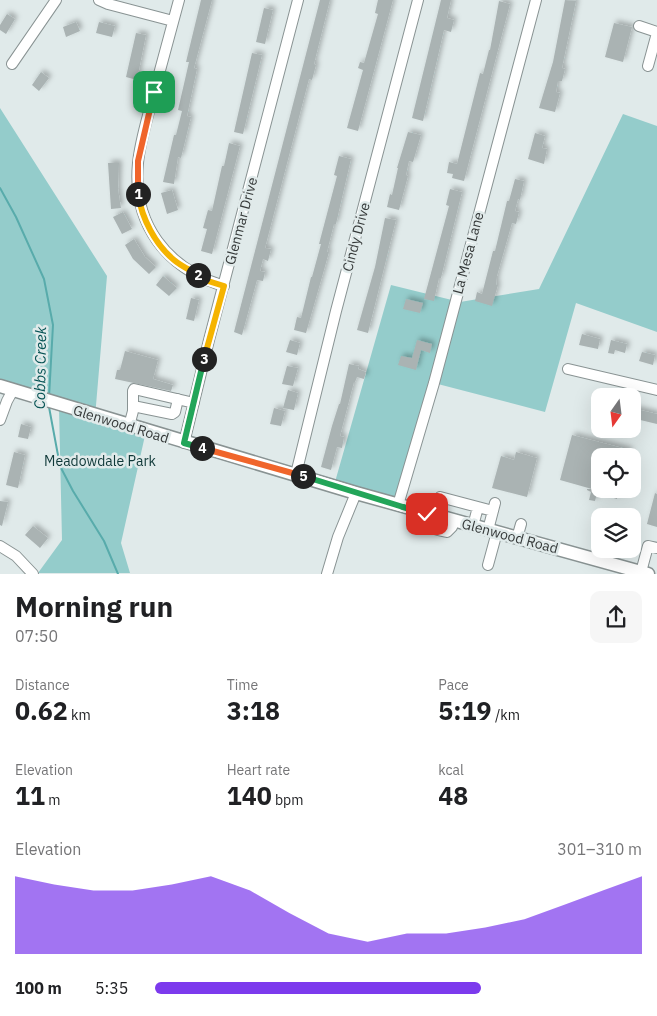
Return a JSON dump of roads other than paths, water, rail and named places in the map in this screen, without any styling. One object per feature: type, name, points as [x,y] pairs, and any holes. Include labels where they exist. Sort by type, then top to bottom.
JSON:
[{"type":"main road","name":"Glenwood Road","points":[[0,386],[184,443],[296,474],[356,494],[644,573]]},
{"type":"street","points":[[12,64],[56,0]]},
{"type":"street","points":[[99,0],[173,21]]},
{"type":"street","points":[[179,0],[147,119],[138,161],[140,207],[158,243],[174,260],[208,281],[224,286]]},
{"type":"street","name":"Glenmar Drive","points":[[184,443],[298,0]]},
{"type":"street","name":"Cindy Drive","points":[[296,474],[336,312],[418,0]]},
{"type":"street","name":"La Mesa Lane","points":[[398,505],[434,383],[536,0]]},
{"type":"street","points":[[639,26],[657,32],[648,66]]},
{"type":"street","points":[[568,369],[657,390]]},
{"type":"street","points":[[129,426],[134,389],[194,403]]},
{"type":"street","points":[[0,420],[2,406],[13,390]]},
{"type":"street","points":[[133,406],[172,414],[175,412],[178,399]]},
{"type":"street","points":[[327,574],[338,537],[356,494]]},
{"type":"street","points":[[432,515],[440,497],[478,507],[494,507],[488,565]]},
{"type":"street","points":[[473,526],[478,507]]},
{"type":"street","points":[[517,538],[521,524]]},
{"type":"street","points":[[0,546],[16,556],[33,574]]},
{"type":"street","points":[[644,573],[648,546],[657,548]]},
{"type":"waterway","name":"Cobbs Creek","points":[[0,188],[16,217],[44,279],[53,325],[49,397]]},
{"type":"waterway","name":"Cobbs Creek","points":[[49,407],[60,466],[104,541],[118,574]]},
{"type":"park label","name":"Meadowdale Park","points":[[100,461]]}]
